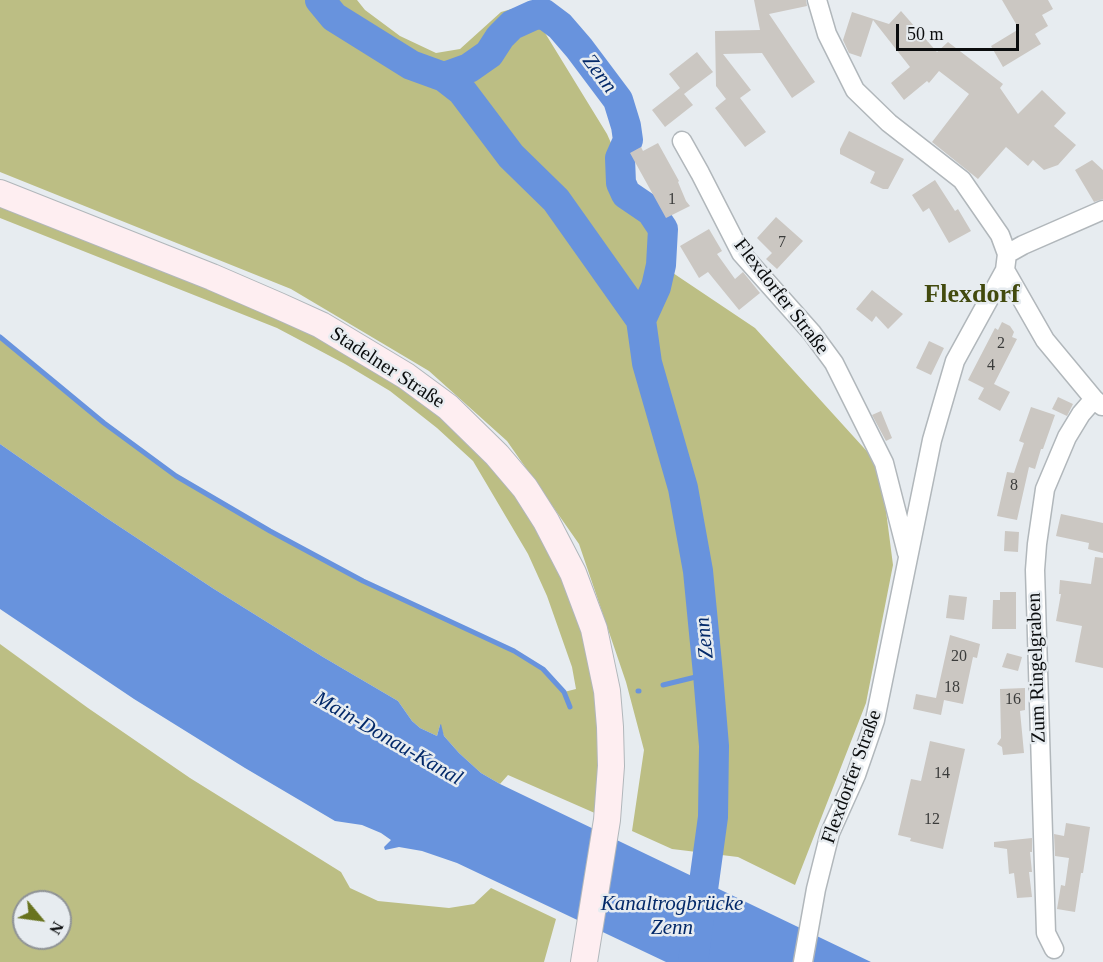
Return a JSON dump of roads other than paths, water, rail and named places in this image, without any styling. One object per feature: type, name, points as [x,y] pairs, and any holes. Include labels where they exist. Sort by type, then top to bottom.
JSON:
[{"type":"main road","name":"Stadelner Straße","points":[[0,193],[212,278],[321,325],[406,376],[448,407],[497,455],[525,488],[546,520],[573,573],[594,629],[606,691],[611,766],[607,820],[584,962]]},
{"type":"street","points":[[817,0],[827,34],[855,90],[889,123],[962,180],[1000,235],[1006,262],[1045,340],[1098,403]]},
{"type":"street","name":"Flexdorfer Straße","points":[[682,141],[741,253],[812,333],[834,363],[884,463],[908,556]]},
{"type":"street","points":[[1006,262],[1023,245],[1103,210]]},
{"type":"street","name":"Flexdorfer Straße","points":[[803,962],[816,889],[830,833],[856,775],[875,720],[932,440],[955,362],[1006,262]]},
{"type":"street","name":"Zum Ringelgraben","points":[[1054,949],[1046,933],[1035,570],[1037,544],[1045,489],[1067,437],[1081,414],[1098,403]]},
{"type":"water","points":[[0,444],[214,589],[398,701],[420,728],[437,736],[441,724],[444,736],[481,773],[871,962],[666,962],[457,863],[422,851],[399,847],[385,850],[384,847],[391,840],[381,833],[362,825],[335,821],[245,768],[134,699],[0,609]]},
{"type":"waterway","name":"Zenn","points":[[320,0],[334,17],[411,65],[444,77],[462,91],[511,156],[556,200],[641,320],[647,363],[683,488],[698,571],[714,746],[713,817],[693,962]]},
{"type":"waterway","name":"Zenn","points":[[444,77],[469,68],[489,54],[500,37],[512,25],[534,15],[544,14],[560,26],[579,48],[618,100],[628,140],[620,158],[621,183],[626,194],[651,211],[663,229],[661,265],[656,287],[641,320]]},
{"type":"waterway","points":[[0,337],[104,423],[176,476],[270,531],[363,581],[514,651],[543,669],[564,692],[570,707]]},
{"type":"waterway","points":[[663,685],[708,674]]},
{"type":"district","name":"Flexdorf","points":[[972,295]]},
{"type":"water label","name":"Main-Donau-Kanal","points":[[388,739]]},
{"type":"water label","name":"Kanaltrogbrücke Zenn","points":[[672,916]]}]
